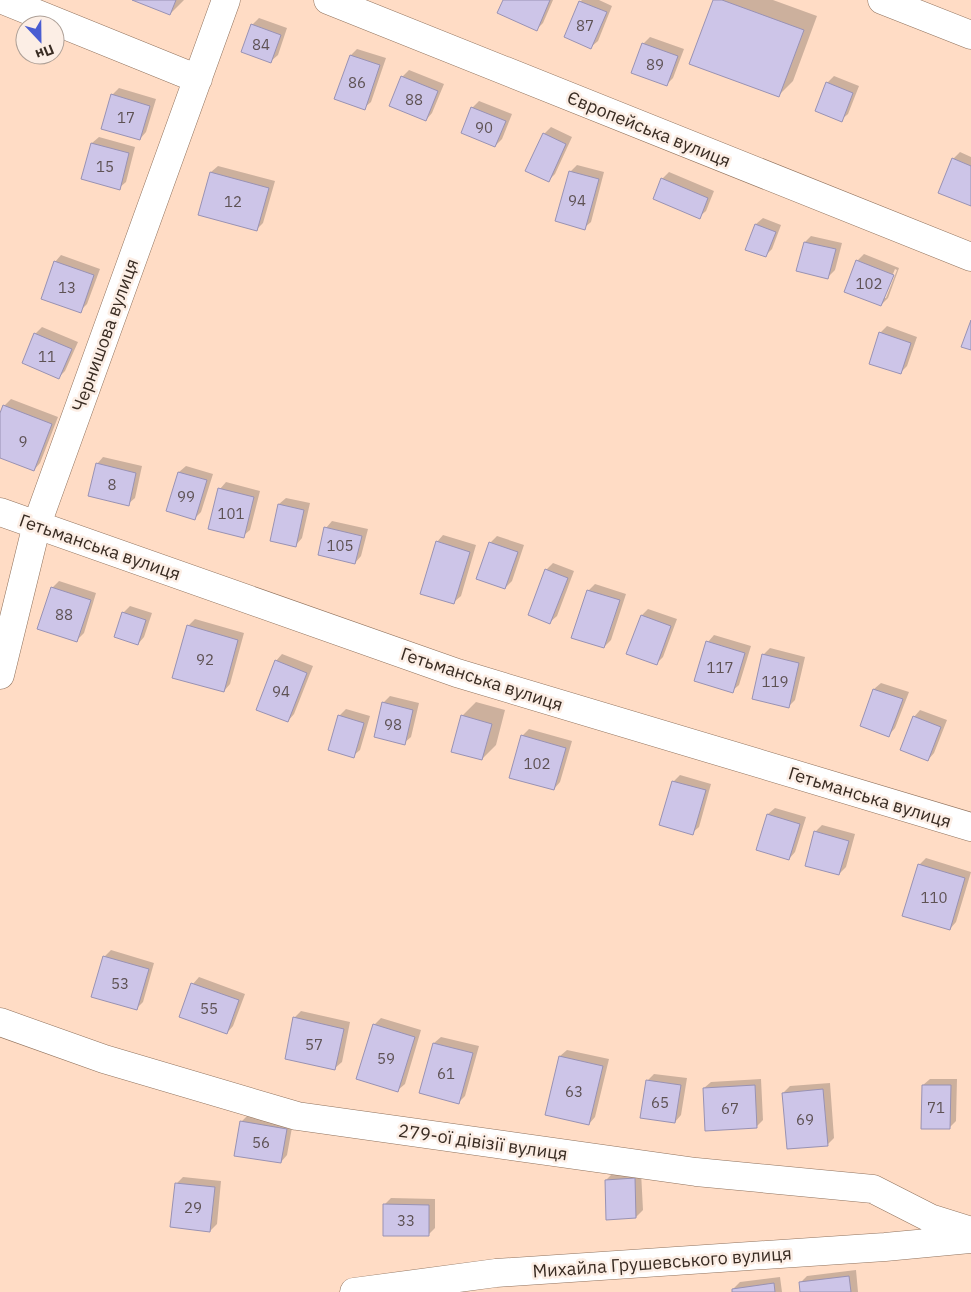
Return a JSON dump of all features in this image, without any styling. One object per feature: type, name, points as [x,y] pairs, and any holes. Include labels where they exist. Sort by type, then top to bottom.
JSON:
[{"type":"street","points":[[3,0],[198,79]]},
{"type":"street","name":"Чернишова вулиця","points":[[0,675],[37,524],[226,0]]},
{"type":"street","name":"Європейська вулиця","points":[[328,0],[971,257]]},
{"type":"street","points":[[882,0],[971,35]]},
{"type":"street","name":"Гетьманська вулиця","points":[[0,512],[457,673],[971,827]]},
{"type":"street","name":"279-ої дівізії вулиця","points":[[0,1022],[104,1059],[296,1116],[696,1172],[873,1190],[930,1218],[971,1231]]},
{"type":"street","name":"Михайла Грушевського вулиця","points":[[354,1292],[496,1272],[885,1247],[971,1239]]},
{"type":"building","points":[[132,0],[176,0],[170,15]]},
{"type":"building","points":[[503,0],[550,0],[537,31],[497,13]]},
{"type":"building","points":[[713,0],[722,0],[804,30],[779,97],[689,64]]},
{"type":"building","points":[[579,1],[607,12],[591,49],[564,37]]},
{"type":"building","points":[[251,24],[281,35],[271,63],[241,52]]},
{"type":"building","points":[[642,43],[678,56],[667,86],[631,73]]},
{"type":"building","points":[[350,55],[380,65],[365,110],[334,99]]},
{"type":"building","points":[[401,76],[438,91],[426,121],[389,106]]},
{"type":"building","points":[[826,82],[853,93],[842,122],[815,111]]},
{"type":"building","points":[[111,94],[150,106],[140,140],[101,129]]},
{"type":"building","points":[[471,107],[506,121],[495,147],[461,133]]},
{"type":"building","points":[[543,133],[566,144],[549,182],[525,171]]},
{"type":"building","points":[[91,143],[129,153],[120,190],[81,179]]},
{"type":"building","points":[[952,158],[971,166],[971,206],[938,193]]},
{"type":"building","points":[[569,171],[599,179],[585,230],[555,221]]},
{"type":"building","points":[[210,172],[269,188],[257,231],[198,215]]},
{"type":"building","points":[[661,178],[708,198],[700,219],[653,199]]},
{"type":"building","points":[[755,224],[776,232],[766,257],[745,250]]},
{"type":"building","points":[[804,242],[836,249],[828,279],[796,271]]},
{"type":"building","points":[[856,260],[894,275],[881,306],[844,292]]},
{"type":"building","points":[[54,261],[94,275],[81,313],[41,299]]},
{"type":"building","points":[[971,320],[971,350],[961,347]]},
{"type":"building","points":[[879,332],[911,343],[901,374],[869,364]]},
{"type":"building","points":[[34,333],[72,349],[59,379],[22,363]]},
{"type":"building","points":[[3,405],[52,424],[34,471],[0,458],[0,413]]},
{"type":"building","points":[[96,463],[136,473],[129,506],[88,496]]},
{"type":"building","points":[[178,472],[207,480],[195,520],[166,511]]},
{"type":"building","points":[[218,488],[254,497],[244,538],[208,529]]},
{"type":"building","points":[[278,504],[304,510],[296,547],[270,541]]},
{"type":"building","points":[[324,527],[362,536],[355,564],[318,555]]},
{"type":"building","points":[[436,541],[470,552],[454,604],[420,594]]},
{"type":"building","points":[[489,542],[518,552],[505,589],[476,579]]},
{"type":"building","points":[[545,569],[568,578],[550,624],[528,615]]},
{"type":"building","points":[[51,587],[91,600],[77,642],[37,629]]},
{"type":"building","points":[[587,590],[620,600],[604,648],[571,638]]},
{"type":"building","points":[[122,612],[146,620],[138,645],[114,637]]},
{"type":"building","points":[[641,615],[671,626],[657,665],[626,654]]},
{"type":"building","points":[[187,625],[238,640],[224,692],[172,678]]},
{"type":"building","points":[[706,641],[745,653],[733,693],[694,681]]},
{"type":"building","points":[[762,654],[799,663],[789,708],[752,699]]},
{"type":"building","points":[[275,660],[307,673],[288,722],[256,710]]},
{"type":"building","points":[[873,689],[903,699],[889,737],[860,726]]},
{"type":"building","points":[[382,702],[413,710],[405,745],[374,737]]},
{"type":"building","points":[[338,715],[364,723],[354,758],[328,750]]},
{"type":"building","points":[[461,715],[492,724],[482,760],[451,752]]},
{"type":"building","points":[[913,716],[941,727],[928,761],[900,750]]},
{"type":"building","points":[[521,735],[566,748],[554,790],[509,778]]},
{"type":"building","points":[[672,781],[706,790],[693,835],[659,825]]},
{"type":"building","points":[[767,814],[800,824],[789,860],[756,850]]},
{"type":"building","points":[[814,831],[849,841],[839,875],[805,866]]},
{"type":"building","points":[[918,864],[965,878],[950,930],[902,916]]},
{"type":"building","points":[[103,956],[149,969],[137,1010],[91,997]]},
{"type":"building","points":[[191,983],[239,1000],[227,1034],[179,1017]]},
{"type":"building","points":[[293,1017],[344,1029],[335,1070],[285,1059]]},
{"type":"building","points":[[373,1024],[415,1037],[398,1092],[356,1079]]},
{"type":"building","points":[[433,1043],[473,1053],[459,1104],[419,1093]]},
{"type":"building","points":[[559,1056],[603,1066],[589,1125],[545,1115]]},
{"type":"building","points":[[646,1080],[681,1085],[675,1123],[640,1118]]},
{"type":"building","points":[[755,1085],[757,1128],[705,1131],[703,1088]]},
{"type":"building","points":[[922,1085],[951,1085],[950,1129],[921,1129]]},
{"type":"building","points":[[823,1089],[828,1146],[787,1149],[782,1093]]},
{"type":"building","points":[[240,1121],[287,1129],[281,1163],[234,1156]]},
{"type":"building","points":[[635,1178],[636,1218],[606,1220],[605,1180]]},
{"type":"building","points":[[175,1183],[215,1187],[210,1232],[170,1227]]},
{"type":"building","points":[[383,1204],[429,1205],[429,1236],[383,1236]]},
{"type":"building","points":[[849,1276],[851,1292],[800,1292],[799,1282]]},
{"type":"building","points":[[774,1283],[775,1292],[732,1292],[732,1289]]}]
